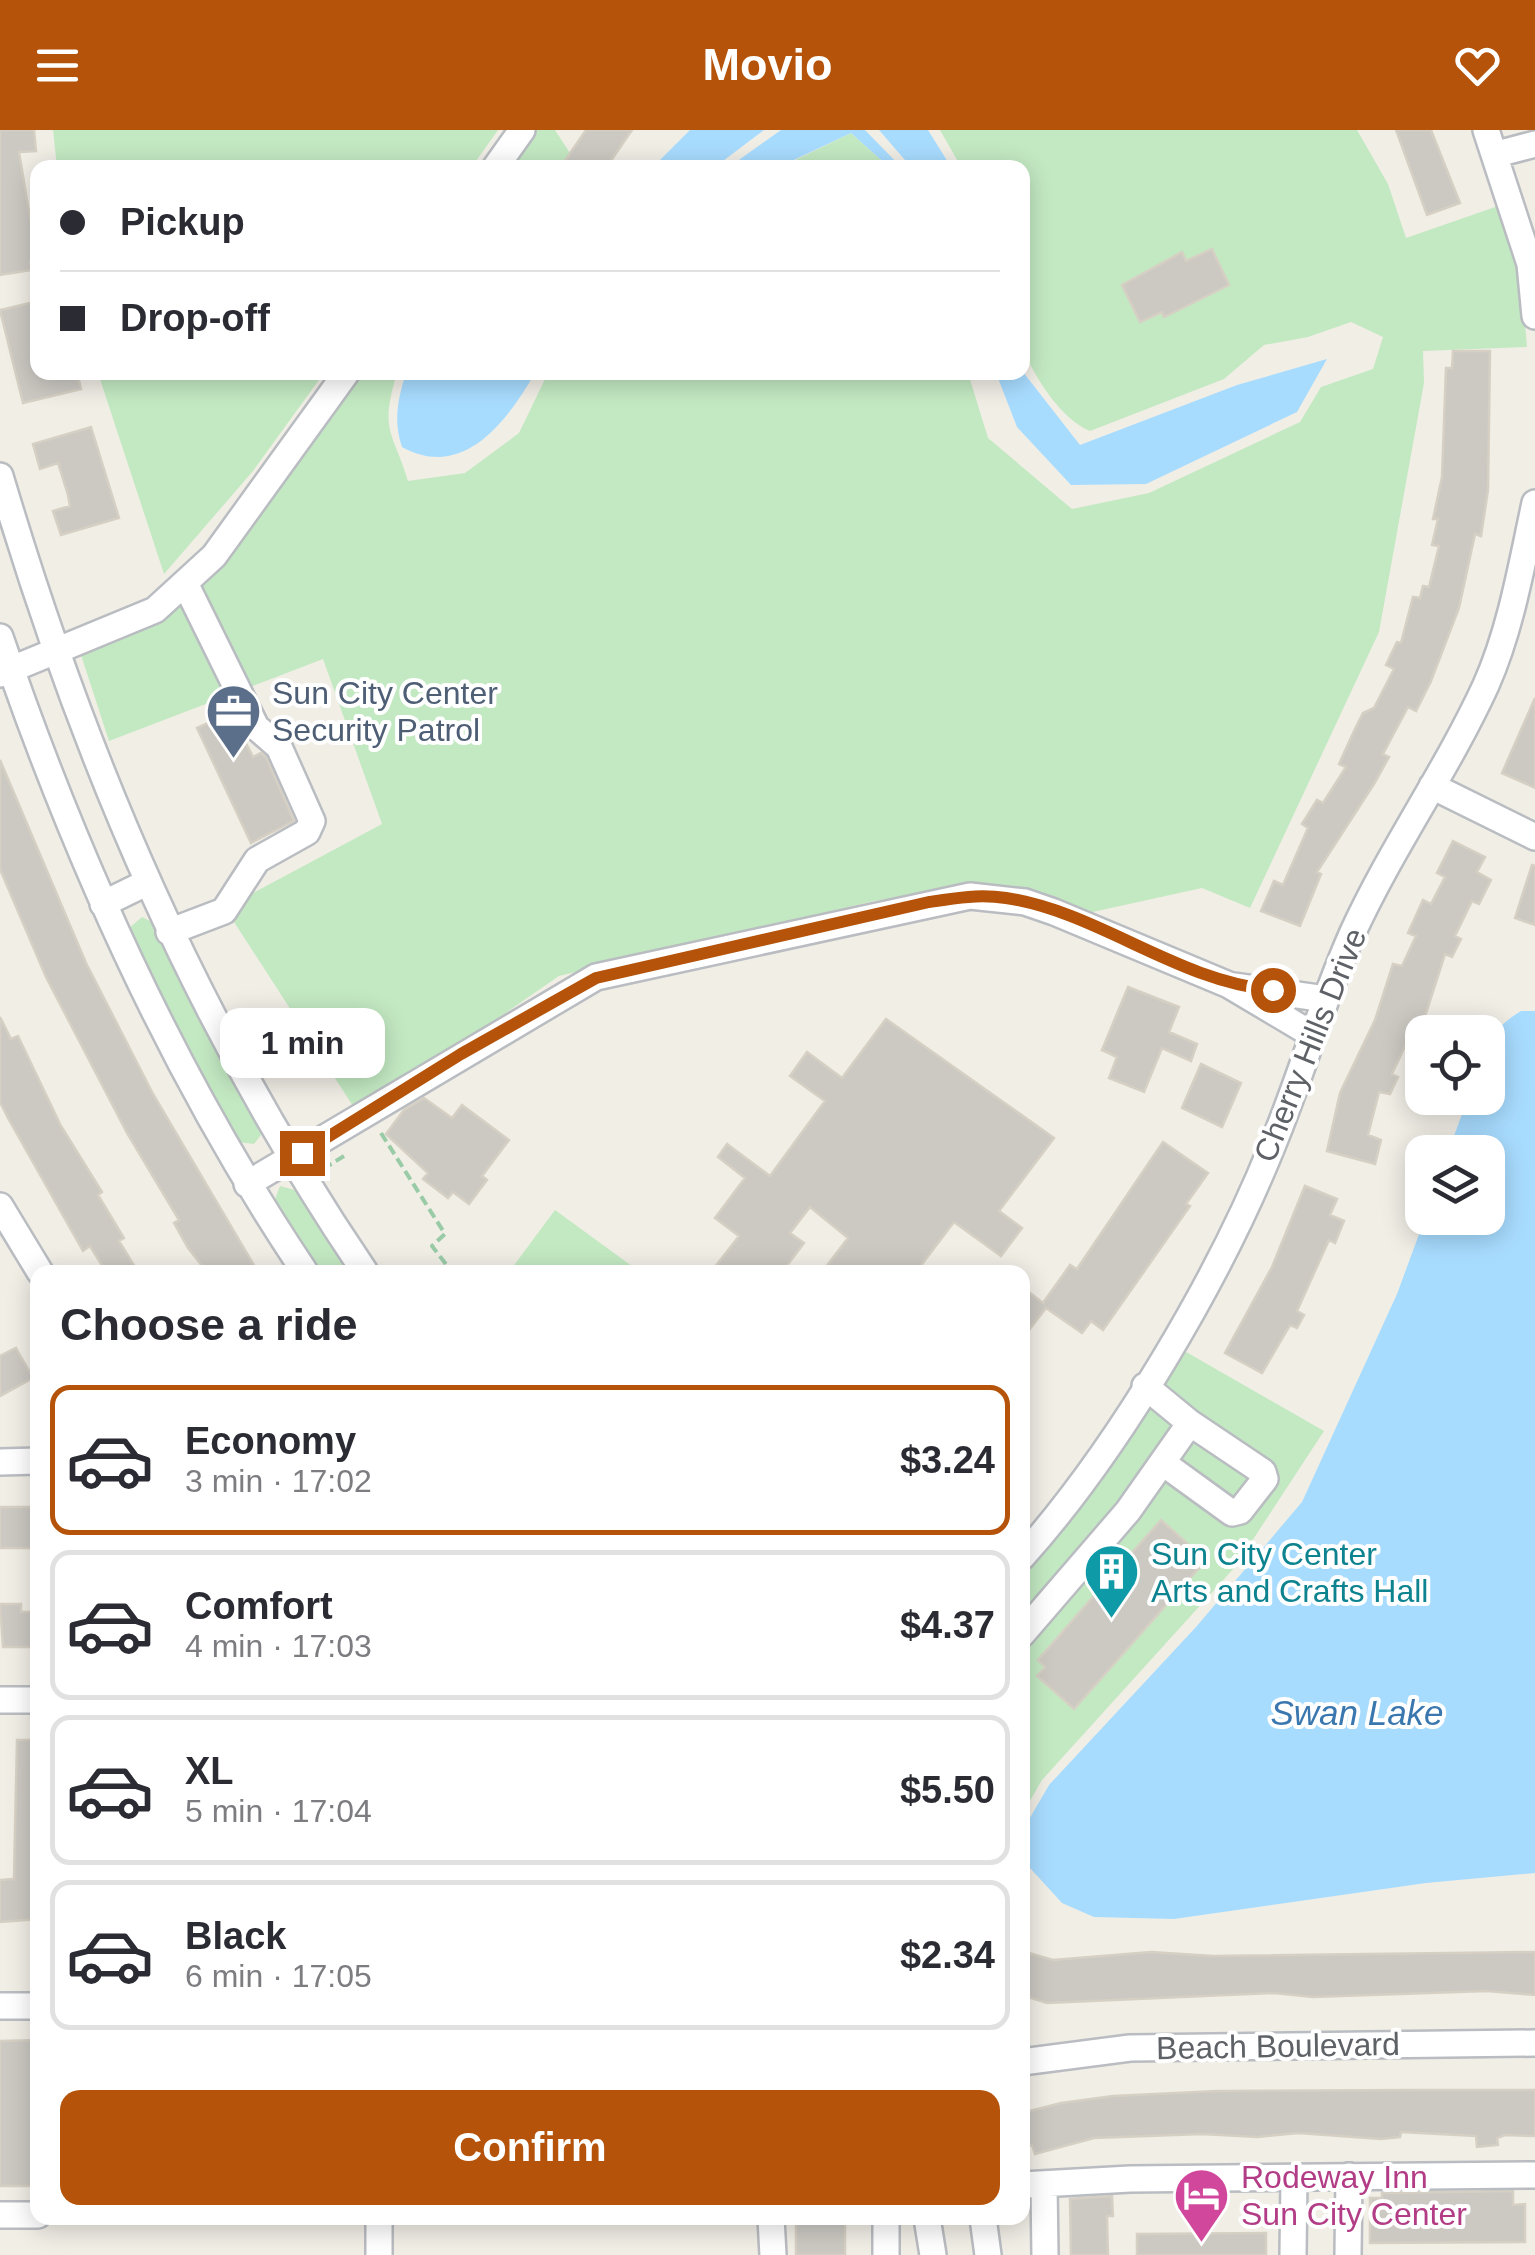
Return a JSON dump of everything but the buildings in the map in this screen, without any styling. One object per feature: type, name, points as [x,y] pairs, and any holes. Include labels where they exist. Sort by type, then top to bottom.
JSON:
[{"type":"street","points":[[501,160],[522,130]]},
{"type":"street","points":[[1535,144],[1492,142],[1530,264],[1535,316]]},
{"type":"street","points":[[6,672],[155,610],[214,556],[341,380]]},
{"type":"street","points":[[0,476],[56,653],[146,883],[292,1160],[360,1265]]},
{"type":"street","name":"Cherry Hills Drive","points":[[1030,1546],[1145,1386],[1198,1298],[1272,1146],[1326,999],[1377,879],[1487,684],[1514,598],[1535,503]]},
{"type":"street","points":[[169,932],[224,912],[257,860],[307,832],[312,821],[278,747],[256,727],[185,583]]},
{"type":"street","points":[[0,637],[6,672],[103,904],[247,1184],[300,1265]]},
{"type":"street","points":[[1432,786],[1535,836]]},
{"type":"street","points":[[103,904],[146,883]]},
{"type":"street","points":[[247,1184],[461,1054],[596,978],[970,896],[1025,902],[1230,986],[1312,1035]]},
{"type":"street","points":[[1230,986],[1326,999]]},
{"type":"street","points":[[0,1206],[36,1265]]},
{"type":"street","points":[[1145,1386],[1190,1423],[1248,1461],[1265,1479],[1240,1512],[1232,1513],[1163,1462]]},
{"type":"street","points":[[1030,1625],[1074,1577],[1190,1423]]},
{"type":"street","points":[[0,1462],[30,1461]]},
{"type":"street","points":[[0,1700],[30,1700]]},
{"type":"street","points":[[0,2006],[30,2006]]},
{"type":"street","name":"Beach Boulevard","points":[[1030,2061],[1130,2048],[1535,2043]]},
{"type":"street","points":[[1044,2255],[1033,2185],[1130,2179],[1535,2175]]},
{"type":"street","points":[[1348,2255],[1349,2176]]},
{"type":"street","points":[[1293,2255],[1294,2178]]},
{"type":"street","points":[[0,2215],[30,2215]]},
{"type":"street","points":[[379,2225],[379,2255]]},
{"type":"street","points":[[771,2225],[773,2255]]},
{"type":"street","points":[[886,2225],[886,2255]]},
{"type":"street","points":[[928,2225],[933,2255]]},
{"type":"street","points":[[983,2225],[988,2255]]},
{"type":"path","points":[[372,1138],[381,1133],[445,1234],[432,1246],[447,1265]]},
{"type":"path","points":[[315,1174],[344,1156]]},
{"type":"green space","points":[[53,130],[498,130],[477,160],[56,160]]},
{"type":"green space","points":[[535,130],[555,130],[574,160],[514,160]]},
{"type":"green space","points":[[940,130],[1357,130],[1388,184],[1406,238],[1501,205],[1520,266],[1527,347],[1423,351],[1424,383],[1379,632],[1250,908],[1202,888],[1088,913],[965,886],[874,901],[559,976],[494,1021],[353,1106],[225,908],[382,824],[323,659],[109,741],[81,655],[159,621],[222,564],[355,380],[395,380],[389,408],[390,430],[408,481],[465,473],[519,433],[545,380],[970,380],[988,438],[1072,509],[1149,493],[1300,422],[1321,387],[1373,369],[1383,337],[1351,322],[1308,337],[1264,345],[1224,379],[1090,431],[1069,417],[1050,396],[1030,364],[1030,160],[957,160]]},
{"type":"green space","points":[[851,133],[881,160],[795,160]]},
{"type":"green space","points":[[101,380],[319,380],[253,471],[164,574]]},
{"type":"green space","points":[[142,917],[152,922],[259,1124],[261,1135],[254,1144],[237,1142],[128,929]]},
{"type":"green space","points":[[280,1186],[298,1191],[346,1265],[314,1265],[274,1202]]},
{"type":"green space","points":[[555,1210],[630,1265],[514,1265]]},
{"type":"green space","points":[[1181,1349],[1324,1431],[1235,1567],[1042,1780],[1030,1801],[1030,1565],[1051,1541]]},
{"type":"water","points":[[690,130],[764,130],[724,160],[660,160]]},
{"type":"water","points":[[781,130],[865,130],[894,160],[881,160],[851,133],[794,160],[739,160]]},
{"type":"water","points":[[879,130],[928,130],[947,160],[905,160]]},
{"type":"water","points":[[1327,359],[1297,412],[1146,484],[1071,485],[1017,427],[999,380],[1029,380],[1080,445],[1237,385]]},
{"type":"water","points":[[404,380],[530,380],[511,410],[481,441],[445,457],[424,456],[402,447],[398,428]]},
{"type":"water","name":"Swan Lake","points":[[1521,1011],[1535,1011],[1535,1873],[1426,1883],[1174,1919],[1094,1917],[1062,1903],[1030,1868],[1030,1818],[1049,1785],[1196,1627],[1302,1502],[1397,1294],[1419,1235],[1505,1235],[1505,1135],[1454,1135],[1462,1115],[1505,1115],[1505,1023]]},
{"type":"place","name":"Sun City Center Security Patrol","points":[[233,760]]},
{"type":"place","name":"Sun City Center Arts and Crafts Hall","points":[[1112,1621]]},
{"type":"place","name":"Rodeway Inn Sun City Center","points":[[1202,2244]]},
{"type":"route","points":[[302,1153],[461,1054],[596,978],[929,902],[970,896],[1025,902],[1230,986],[1273,990]]}]
